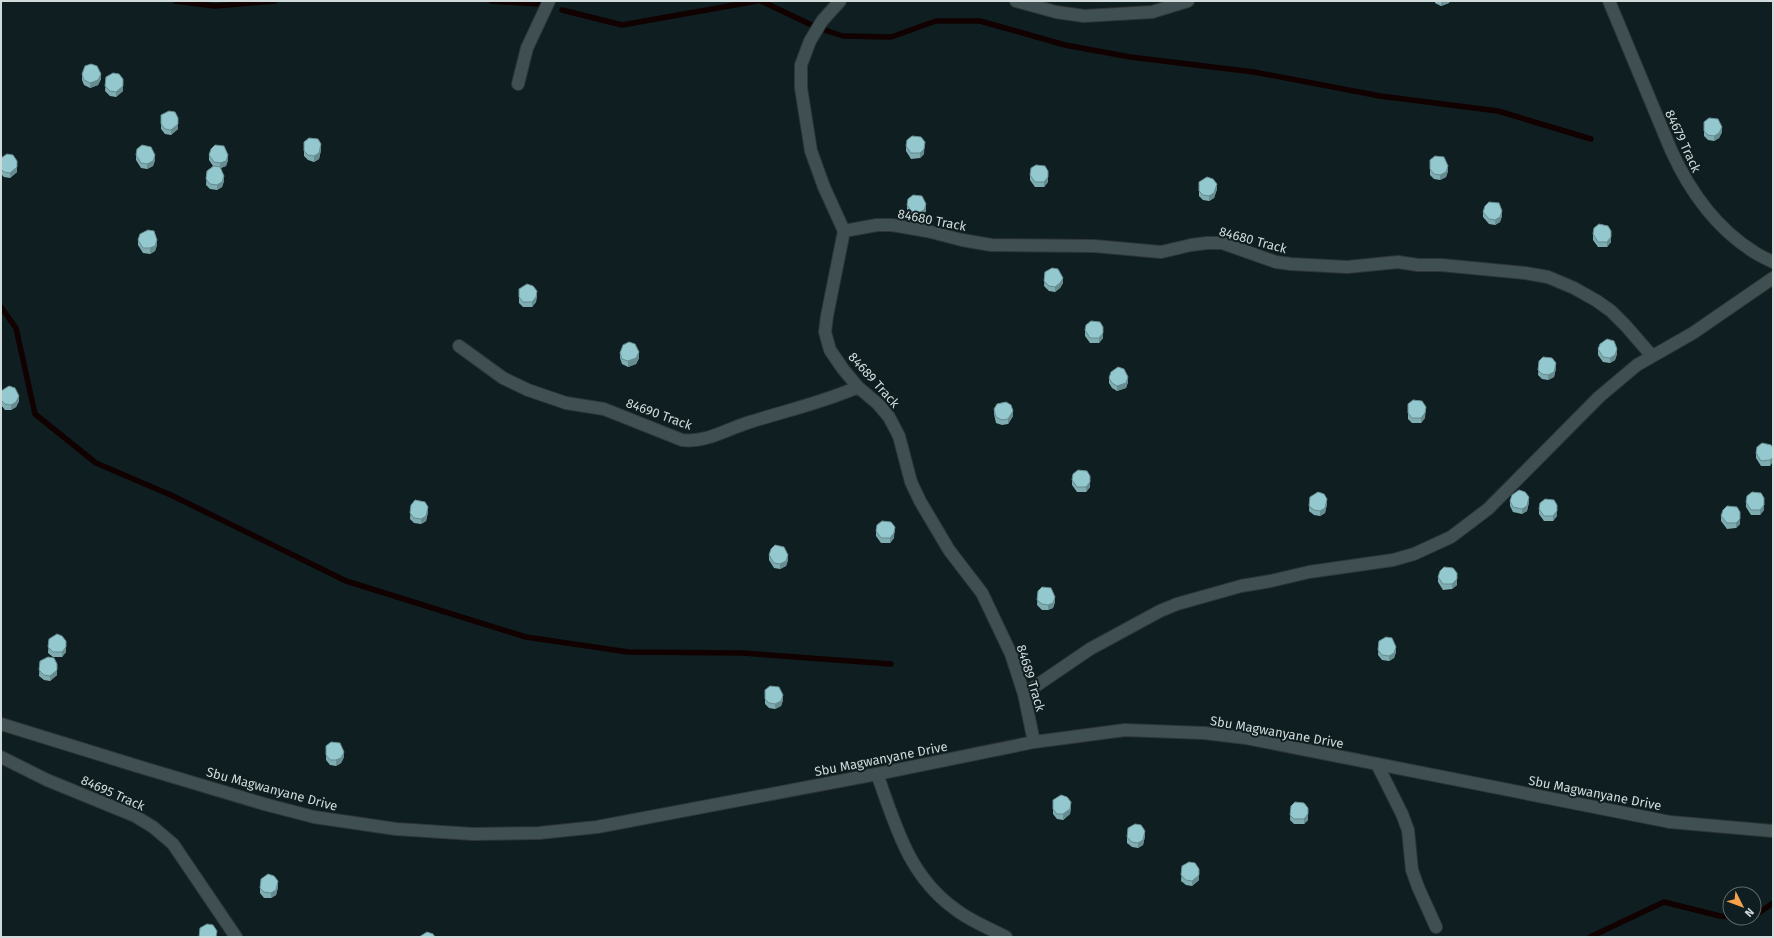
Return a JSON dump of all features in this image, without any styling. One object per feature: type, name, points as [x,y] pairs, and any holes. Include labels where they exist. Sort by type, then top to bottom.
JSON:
[{"type":"street","points":[[518,84],[527,48],[549,1]]},
{"type":"street","points":[[840,1],[822,21],[810,41],[801,65],[801,88],[811,151],[824,187],[844,231]]},
{"type":"street","points":[[1016,1],[1056,12],[1084,16],[1152,12],[1188,1]]},
{"type":"street","name":"84679 Track","points":[[1609,1],[1681,173],[1704,205],[1733,237],[1754,253],[1773,262]]},
{"type":"street","name":"84680 Track","points":[[844,231],[877,225],[892,225],[928,231],[962,240],[991,245],[1094,246],[1161,252],[1207,242],[1222,243],[1276,262],[1291,264],[1347,267],[1398,262],[1525,273],[1548,277],[1574,288],[1597,301],[1611,311],[1626,326],[1652,356]]},
{"type":"street","name":"84689 Track","points":[[844,231],[827,316],[826,332],[830,350],[858,387],[878,404],[889,417],[899,436],[911,482],[920,501],[950,550],[982,593],[1011,654],[1024,694],[1034,742]]},
{"type":"street","points":[[1024,694],[1090,649],[1160,611],[1177,604],[1241,586],[1309,572],[1393,560],[1414,554],[1451,537],[1488,509],[1599,397],[1637,365],[1693,333],[1773,278]]},
{"type":"street","name":"84690 Track","points":[[459,346],[503,378],[528,390],[566,403],[604,409],[682,440],[692,442],[835,397],[858,387]]},
{"type":"street","name":"Sbu Magwanyane Drive","points":[[1,724],[182,780],[314,817],[374,827],[433,832],[473,834],[539,833],[597,827],[877,774],[1034,742],[1125,730],[1204,733],[1246,738],[1670,822],[1773,831]]},
{"type":"street","name":"84695 Track","points":[[1,757],[46,780],[135,816],[153,827],[173,844],[236,937]]},
{"type":"street","points":[[1377,764],[1402,814],[1408,830],[1412,870],[1436,927]]},
{"type":"street","points":[[877,774],[904,849],[936,895],[956,910],[1006,937]]},
{"type":"building","points":[[91,64],[97,66],[101,74],[98,80],[90,83],[84,80],[82,74],[85,66]]},
{"type":"building","points":[[113,73],[119,74],[123,79],[123,86],[116,92],[110,91],[105,86],[106,77]]},
{"type":"building","points":[[169,111],[175,112],[178,118],[178,124],[171,130],[165,129],[161,124],[161,115]]},
{"type":"building","points":[[1709,118],[1718,119],[1722,127],[1719,133],[1714,136],[1708,135],[1704,131],[1704,122]]},
{"type":"building","points":[[912,136],[921,137],[925,142],[924,149],[920,153],[911,153],[906,146],[907,140]]},
{"type":"building","points":[[309,138],[318,139],[321,144],[319,153],[314,156],[308,155],[304,151],[304,142]]},
{"type":"building","points":[[142,145],[151,147],[155,155],[153,161],[147,164],[141,163],[136,155],[137,149]]},
{"type":"building","points":[[215,145],[224,146],[228,155],[226,161],[220,163],[214,162],[209,155],[211,149]]},
{"type":"building","points":[[7,154],[13,155],[17,161],[17,167],[10,173],[4,172],[1,169],[1,158]]},
{"type":"building","points":[[1435,156],[1444,157],[1448,166],[1446,172],[1440,175],[1434,174],[1430,169],[1430,160]]},
{"type":"building","points":[[1036,165],[1045,166],[1048,171],[1048,177],[1044,182],[1035,182],[1030,175],[1031,168]]},
{"type":"building","points":[[214,166],[220,167],[224,176],[222,182],[217,185],[210,184],[206,179],[207,171]]},
{"type":"building","points":[[1207,177],[1213,179],[1217,184],[1214,193],[1209,196],[1203,195],[1199,191],[1199,182]]},
{"type":"building","points":[[913,195],[922,196],[926,204],[924,210],[918,213],[912,212],[907,205],[908,199]]},
{"type":"building","points":[[1489,202],[1499,203],[1502,211],[1500,217],[1495,220],[1489,219],[1483,212],[1485,206]]},
{"type":"building","points":[[1599,224],[1608,226],[1611,231],[1611,237],[1607,242],[1598,242],[1593,234],[1594,228]]},
{"type":"building","points":[[148,230],[154,231],[157,240],[155,246],[143,248],[138,240],[140,234]]},
{"type":"building","points":[[1052,268],[1058,269],[1063,278],[1055,287],[1049,286],[1044,281],[1045,272]]},
{"type":"building","points":[[527,284],[533,286],[537,291],[536,297],[532,302],[523,302],[519,297],[519,289]]},
{"type":"building","points":[[1091,321],[1100,322],[1103,327],[1103,333],[1099,338],[1090,338],[1085,330],[1086,325]]},
{"type":"building","points":[[1607,339],[1614,341],[1617,349],[1615,355],[1610,358],[1603,357],[1598,349],[1600,344]]},
{"type":"building","points":[[629,342],[635,344],[639,352],[636,358],[628,361],[622,359],[620,353],[623,345]]},
{"type":"building","points":[[1543,357],[1552,358],[1556,363],[1554,372],[1548,375],[1542,374],[1538,370],[1539,361]]},
{"type":"building","points":[[1118,367],[1124,369],[1128,377],[1126,383],[1117,386],[1112,383],[1109,378],[1111,372]]},
{"type":"building","points":[[9,386],[15,388],[19,396],[16,402],[11,405],[5,404],[1,400],[1,391]]},
{"type":"building","points":[[1413,400],[1422,401],[1426,407],[1425,413],[1421,418],[1412,418],[1408,413],[1408,404]]},
{"type":"building","points":[[1006,402],[1011,405],[1013,411],[1008,419],[1002,420],[996,417],[994,409],[997,404]]},
{"type":"building","points":[[1762,443],[1771,445],[1773,448],[1773,457],[1770,460],[1761,461],[1756,453],[1757,447]]},
{"type":"building","points":[[1078,470],[1087,471],[1090,476],[1090,482],[1086,487],[1077,487],[1072,480],[1073,474]]},
{"type":"building","points":[[1519,490],[1525,492],[1529,497],[1527,506],[1522,509],[1513,507],[1510,501],[1512,495]]},
{"type":"building","points":[[1318,492],[1324,494],[1327,499],[1325,508],[1320,511],[1314,510],[1309,506],[1310,497]]},
{"type":"building","points":[[1752,492],[1761,493],[1764,498],[1764,505],[1760,510],[1751,510],[1746,502],[1747,496]]},
{"type":"building","points":[[1545,499],[1554,500],[1557,505],[1557,511],[1553,516],[1544,516],[1539,509],[1540,503]]},
{"type":"building","points":[[415,500],[425,502],[428,507],[426,516],[421,519],[414,518],[410,513],[411,505]]},
{"type":"building","points":[[1727,506],[1737,507],[1740,512],[1740,519],[1736,523],[1727,523],[1721,516],[1723,510]]},
{"type":"building","points":[[882,521],[891,522],[895,527],[894,533],[890,538],[881,538],[876,531],[877,525]]},
{"type":"building","points":[[775,545],[784,547],[788,555],[786,561],[780,564],[774,563],[769,555],[771,549]]},
{"type":"building","points":[[1444,567],[1453,568],[1457,573],[1457,579],[1452,584],[1443,584],[1438,577],[1440,571]]},
{"type":"building","points":[[1042,587],[1051,588],[1055,597],[1053,603],[1048,605],[1042,604],[1037,600],[1038,591]]},
{"type":"building","points":[[57,634],[62,636],[66,641],[66,647],[62,652],[53,652],[48,647],[49,639]]},
{"type":"building","points":[[1386,637],[1392,638],[1396,647],[1394,653],[1389,656],[1382,655],[1378,650],[1379,641]]},
{"type":"building","points":[[48,657],[54,658],[57,664],[57,670],[50,676],[44,675],[39,670],[40,661]]},
{"type":"building","points":[[770,686],[779,687],[783,695],[781,701],[775,704],[769,703],[765,699],[765,690]]},
{"type":"building","points":[[331,742],[340,743],[344,752],[341,758],[330,760],[326,755],[326,746]]},
{"type":"building","points":[[1061,795],[1067,797],[1071,802],[1070,809],[1063,814],[1057,814],[1053,809],[1053,800]]},
{"type":"building","points":[[1295,802],[1304,803],[1308,808],[1308,814],[1304,819],[1294,819],[1290,815],[1291,806]]},
{"type":"building","points":[[1135,824],[1141,825],[1145,831],[1143,840],[1138,843],[1132,842],[1127,837],[1128,828]]},
{"type":"building","points":[[1189,862],[1195,863],[1199,869],[1199,875],[1192,881],[1186,880],[1181,875],[1182,866]]},
{"type":"building","points":[[268,874],[274,876],[278,881],[276,890],[271,893],[264,892],[260,888],[261,879]]},
{"type":"building","points":[[207,924],[213,925],[217,931],[216,937],[199,937],[200,928]]},
{"type":"building","points":[[427,932],[433,934],[435,937],[419,937]]},
{"type":"waterway","points":[[175,1],[215,6],[275,1]]},
{"type":"waterway","points":[[491,1],[539,4]]},
{"type":"waterway","points":[[562,10],[622,25],[757,1]]},
{"type":"waterway","points":[[761,1],[818,28],[843,36],[891,37],[936,21],[980,21],[1065,45],[1130,57],[1254,72],[1380,96],[1498,111],[1591,139]]},
{"type":"waterway","points":[[1,307],[16,328],[35,414],[96,463],[173,496],[346,581],[526,637],[628,652],[743,653],[891,664]]},
{"type":"waterway","points":[[1590,937],[1664,902],[1722,916]]},
{"type":"waterway","points":[[1762,911],[1773,903]]}]
